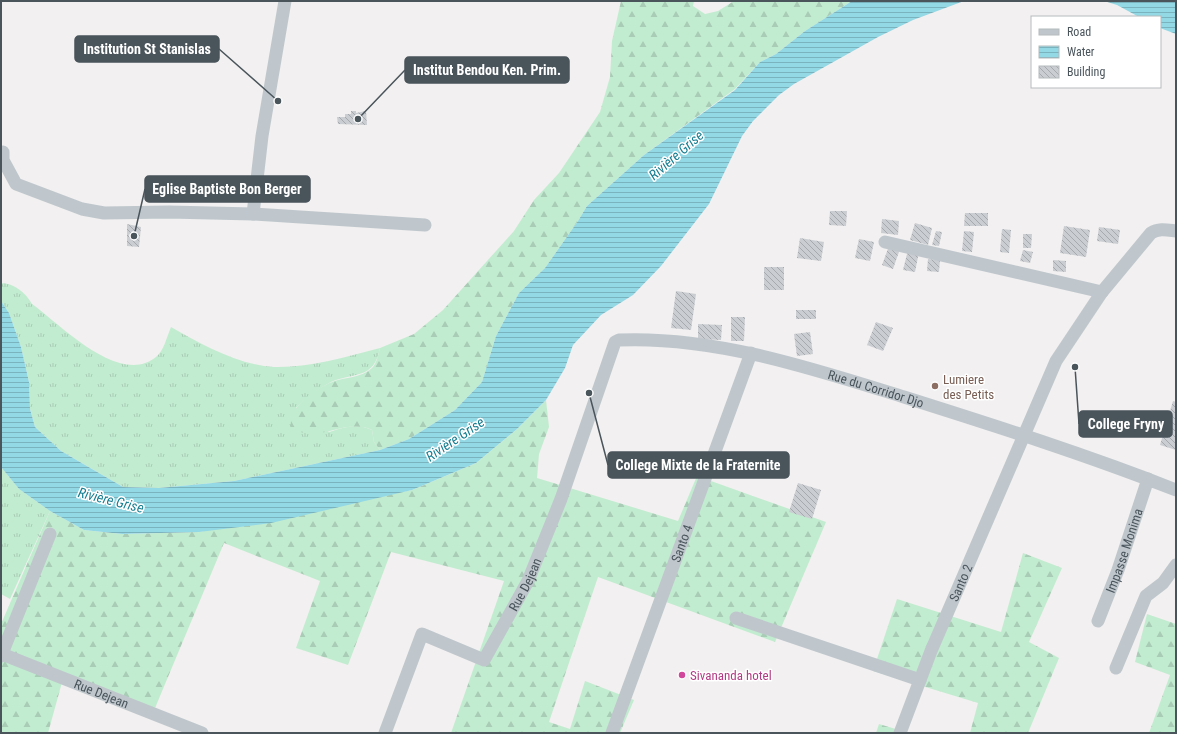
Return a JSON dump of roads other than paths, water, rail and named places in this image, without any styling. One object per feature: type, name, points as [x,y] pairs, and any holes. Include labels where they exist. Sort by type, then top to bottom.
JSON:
[{"type":"street","points":[[254,214],[262,136],[285,1]]},
{"type":"street","points":[[3,152],[3,160],[16,184],[82,209],[104,213],[169,212],[254,214],[425,226]]},
{"type":"street","name":"Santo 2","points":[[900,733],[920,680],[1056,361],[1102,292],[1151,233],[1156,230],[1176,231]]},
{"type":"street","points":[[885,242],[1102,292]]},
{"type":"street","name":"Rue du Corridor Djo","points":[[615,342],[619,340],[652,338],[751,353],[848,380],[1024,435],[1176,490]]},
{"type":"street","name":"Rue Dejean","points":[[385,733],[422,634],[484,660],[528,581],[561,499],[615,342]]},
{"type":"street","name":"Santo 4","points":[[612,733],[751,353]]},
{"type":"street","name":"Impasse Monima","points":[[1098,621],[1118,570],[1148,480]]},
{"type":"street","points":[[1,655],[50,534]]},
{"type":"street","points":[[1116,668],[1146,596],[1163,583],[1176,565]]},
{"type":"street","points":[[736,618],[920,680]]},
{"type":"street","name":"Rue Dejean","points":[[1,655],[202,733]]},
{"type":"water","name":"Rivière Grise","points":[[852,1],[964,1],[913,20],[878,37],[794,84],[779,95],[753,121],[742,136],[709,204],[661,266],[633,295],[601,315],[573,345],[565,368],[546,400],[517,429],[476,463],[412,490],[271,523],[199,532],[122,534],[84,530],[50,511],[19,489],[1,467],[1,301],[9,313],[21,347],[29,382],[30,409],[35,427],[61,451],[123,487],[159,488],[234,481],[380,450],[409,439],[455,410],[482,382],[496,336],[519,293],[545,268],[587,206],[644,155],[735,90],[760,62],[776,54],[805,31]]},
{"type":"water","points":[[1104,1],[1176,1],[1176,34],[1161,28],[1161,16],[1137,16],[1117,5]]},
{"type":"place","name":"Institution St Stanislas","points":[[278,101]]},
{"type":"place","name":"Institut Bendou Ken. Prim.","points":[[358,119]]},
{"type":"place","name":"Eglise Baptiste Bon Berger","points":[[134,236]]},
{"type":"place","name":"College Fryny","points":[[1075,367]]},
{"type":"place","name":"Lumiere des Petits","points":[[935,386]]},
{"type":"place","name":"College Mixte de la Fraternite","points":[[589,393]]},
{"type":"place","name":"Sivananda hotel","points":[[682,675]]}]
